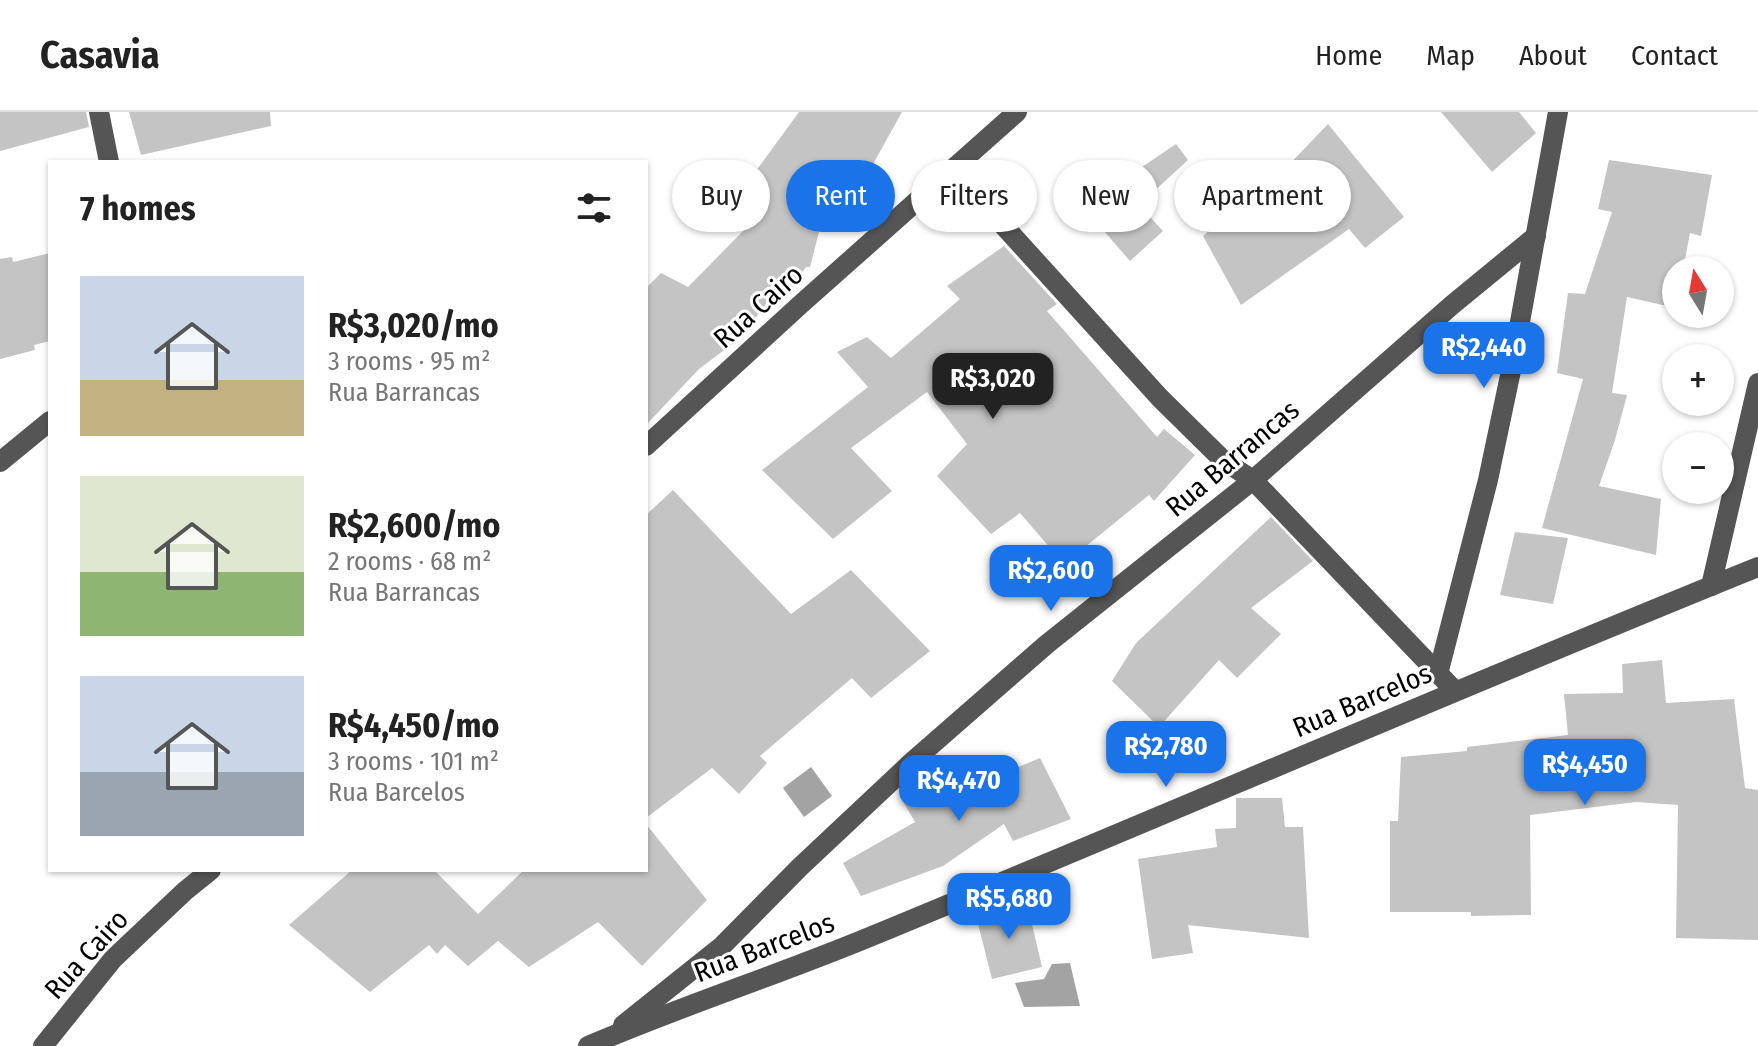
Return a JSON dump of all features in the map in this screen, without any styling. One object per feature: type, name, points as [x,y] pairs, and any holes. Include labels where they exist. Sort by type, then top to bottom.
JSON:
[{"type":"street","points":[[99,112],[109,160]]},
{"type":"street","name":"Rua Cairo","points":[[964,160],[1017,112]]},
{"type":"street","name":"Rua Barcelos","points":[[1438,674],[1488,480],[1558,112]]},
{"type":"street","name":"Rua Cairo","points":[[648,444],[911,207]]},
{"type":"street","points":[[1009,232],[1160,398],[1224,461],[1253,480],[1455,691]]},
{"type":"street","name":"Rua Barrancas","points":[[596,1042],[722,946],[800,867],[913,761],[1036,654],[1253,480],[1429,325],[1536,236]]},
{"type":"street","points":[[1711,586],[1758,383]]},
{"type":"street","points":[[0,462],[48,423]]},
{"type":"street","name":"Rua Barcelos","points":[[596,1042],[868,938],[1758,567]]},
{"type":"street","name":"Rua Cairo","points":[[43,1046],[113,959],[209,872]]},
{"type":"shaded area","points":[[811,767],[832,796],[804,817],[783,788]]},
{"type":"shaded area","points":[[1070,963],[1080,1006],[1024,1007],[1015,983],[1044,979],[1052,964]]},
{"type":"building","points":[[0,112],[86,112],[89,127],[0,151]]},
{"type":"building","points":[[129,112],[270,112],[271,126],[141,155]]},
{"type":"building","points":[[799,112],[902,112],[875,160],[786,160],[786,232],[819,232],[810,267],[806,267],[788,294],[778,288],[740,338],[699,369],[648,423],[648,286],[661,273],[688,287],[742,232],[770,232],[770,160],[764,160]]},
{"type":"building","points":[[1441,112],[1519,112],[1536,133],[1492,172]]},
{"type":"building","points":[[1328,124],[1404,217],[1365,248],[1351,231],[1351,160],[1294,160]]},
{"type":"building","points":[[1176,144],[1188,160],[1174,160],[1174,173],[1158,188],[1158,160],[1152,160]]},
{"type":"building","points":[[1609,160],[1712,175],[1701,236],[1690,233],[1686,256],[1662,256],[1662,305],[1627,297],[1612,393],[1627,395],[1599,486],[1661,499],[1656,555],[1542,528],[1583,379],[1557,373],[1568,293],[1585,294],[1612,212],[1598,209]]},
{"type":"building","points":[[1158,226],[1163,231],[1130,261],[1105,232],[1158,232]]},
{"type":"building","points":[[1208,232],[1345,232],[1241,305],[1203,236]]},
{"type":"building","points":[[1004,246],[1057,304],[1047,311],[1157,437],[1164,429],[1195,455],[1154,501],[1149,495],[1064,564],[1020,513],[991,534],[937,476],[967,444],[927,392],[851,448],[892,491],[833,539],[762,470],[868,387],[837,352],[867,337],[891,358],[960,299],[947,286]]},
{"type":"building","points":[[48,253],[48,342],[34,345],[35,350],[0,359],[0,259],[12,257],[13,262]]},
{"type":"building","points":[[673,490],[791,614],[851,570],[930,651],[871,698],[852,678],[760,756],[767,763],[739,794],[712,768],[648,816],[648,513]]},
{"type":"building","points":[[1271,517],[1313,561],[1251,608],[1281,634],[1237,678],[1219,660],[1159,727],[1112,681],[1136,643]]},
{"type":"building","points":[[1515,532],[1568,538],[1553,604],[1500,595]]},
{"type":"building","points":[[1662,660],[1666,703],[1734,699],[1745,788],[1758,790],[1758,940],[1676,938],[1678,805],[1636,802],[1530,815],[1531,915],[1390,912],[1390,821],[1398,821],[1401,757],[1467,751],[1467,747],[1568,735],[1564,694],[1623,693],[1622,664]]},
{"type":"building","points":[[1040,758],[1071,819],[1013,841],[1004,824],[943,866],[861,896],[843,863],[915,822],[901,798],[956,764],[970,787]]},
{"type":"building","points":[[1236,798],[1282,798],[1285,827],[1303,827],[1309,938],[1188,925],[1193,953],[1152,959],[1138,859],[1217,847],[1215,829],[1236,828]]},
{"type":"building","points":[[648,826],[707,900],[642,966],[598,922],[529,967],[498,941],[468,966],[445,945],[437,954],[429,945],[370,992],[289,925],[350,872],[436,872],[478,914],[522,872],[648,872]]},
{"type":"building","points":[[1027,903],[1042,967],[992,979],[976,916]]}]
